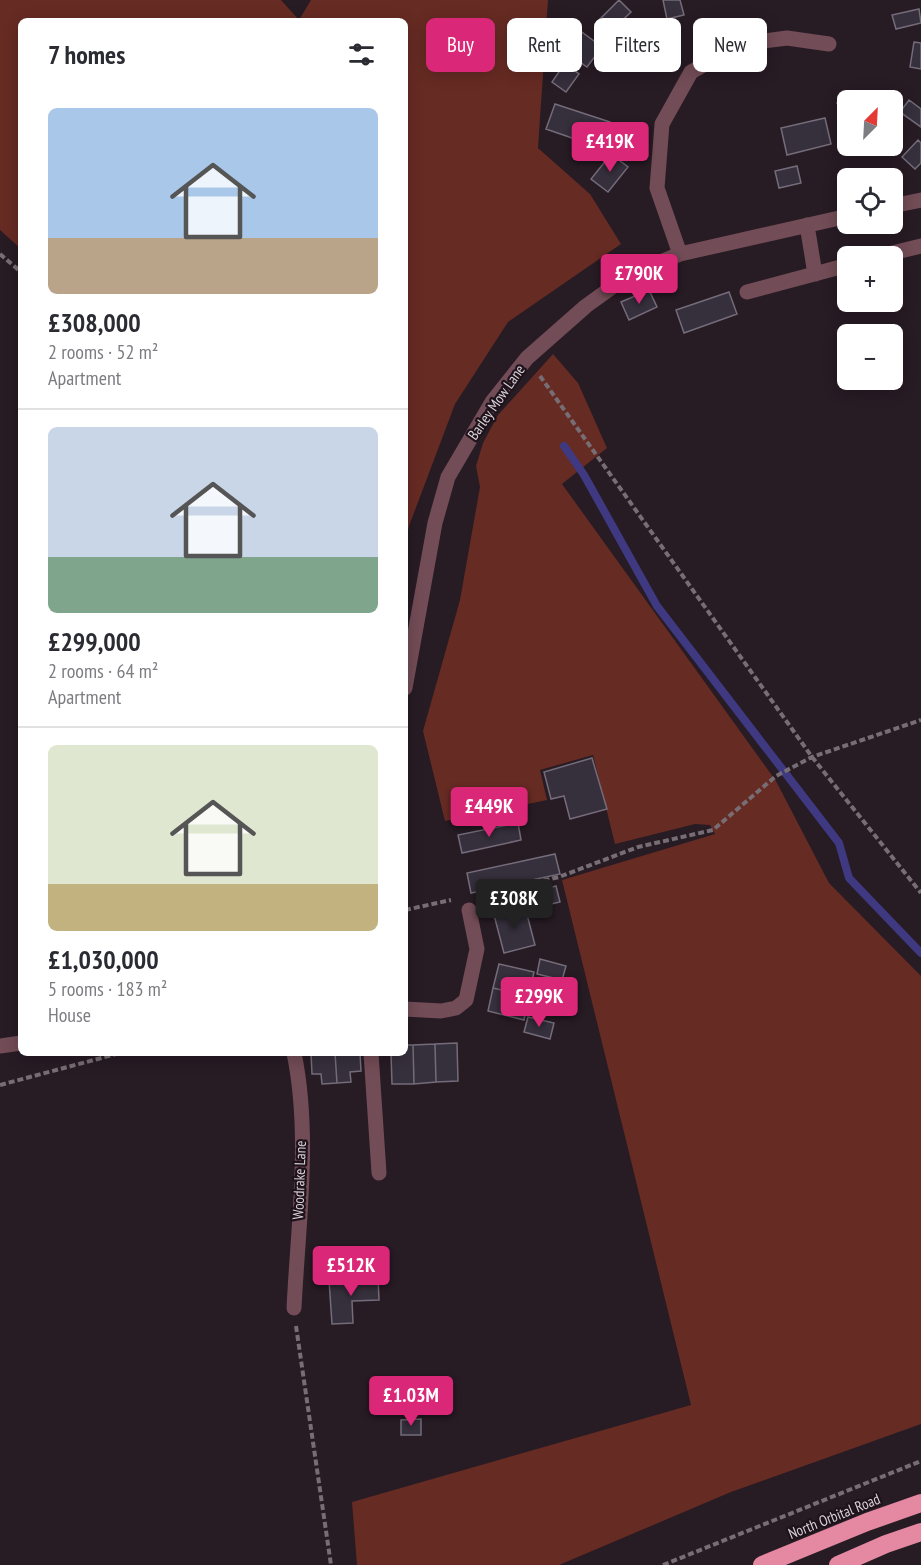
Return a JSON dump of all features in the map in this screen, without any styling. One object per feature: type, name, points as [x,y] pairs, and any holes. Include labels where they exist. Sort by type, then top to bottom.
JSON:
[{"type":"highway","name":"North Orbital Road","points":[[762,1565],[867,1522],[921,1503]]},
{"type":"highway","points":[[838,1565],[921,1532]]},
{"type":"street","points":[[680,254],[657,188],[662,124],[691,72],[741,44],[787,38],[829,44]]},
{"type":"street","points":[[903,204],[921,200]]},
{"type":"street","name":"Barley Mow Lane","points":[[408,672],[435,523],[448,477],[492,402],[527,358],[586,306],[629,275],[680,254],[837,218]]},
{"type":"street","points":[[807,225],[815,274]]},
{"type":"street","points":[[903,250],[921,246]]},
{"type":"street","points":[[747,292],[837,268]]},
{"type":"street","points":[[408,1009],[441,1011],[456,1008],[466,1000],[477,949],[467,902]]},
{"type":"street","points":[[0,1046],[18,1043]]},
{"type":"street","name":"Woodrake Lane","points":[[294,1308],[301,1149],[298,1071],[295,1056]]},
{"type":"street","points":[[371,1056],[379,1173]]},
{"type":"path","points":[[0,254],[18,269]]},
{"type":"path","points":[[527,358],[812,757],[921,893]]},
{"type":"path","points":[[408,910],[467,902],[559,877],[638,847],[713,830],[776,776],[793,767],[812,757],[921,720]]},
{"type":"path","points":[[0,1085],[109,1056]]},
{"type":"path","points":[[294,1308],[331,1565]]},
{"type":"path","points":[[663,1565],[921,1461]]},
{"type":"shaded area","points":[[0,0],[281,0],[297,18],[18,18],[18,246],[0,230]]},
{"type":"shaded area","points":[[311,0],[548,0],[547,18],[507,18],[507,72],[543,72],[538,148],[590,194],[621,244],[508,322],[455,404],[408,530],[408,18],[300,18]]},
{"type":"shaded area","points":[[553,354],[578,383],[607,448],[562,484],[776,781],[829,883],[921,976],[921,1424],[731,1492],[559,1565],[357,1565],[352,1502],[691,1405],[562,880],[715,834],[710,825],[695,824],[615,844],[593,755],[540,770],[547,800],[445,821],[423,731],[460,600],[480,487],[476,466],[483,443],[498,415]]},
{"type":"building","points":[[619,0],[631,12],[625,18],[601,18]]},
{"type":"building","points":[[663,0],[680,0],[684,15],[667,18]]},
{"type":"building","points":[[919,9],[921,23],[896,29],[892,15]]},
{"type":"building","points":[[582,32],[594,41],[594,58],[587,67],[582,63]]},
{"type":"building","points":[[914,42],[921,43],[921,69],[910,67]]},
{"type":"building","points":[[559,72],[579,74],[566,92],[552,82]]},
{"type":"building","points":[[909,100],[921,109],[921,127],[903,114],[903,108]]},
{"type":"building","points":[[555,104],[610,122],[601,148],[546,129]]},
{"type":"building","points":[[825,118],[831,144],[787,155],[781,128]]},
{"type":"building","points":[[918,140],[921,143],[921,163],[915,169],[903,156]]},
{"type":"building","points":[[611,154],[628,167],[608,192],[591,179]]},
{"type":"building","points":[[797,166],[801,183],[779,188],[775,171]]},
{"type":"building","points":[[649,290],[657,307],[629,320],[621,302]]},
{"type":"building","points":[[729,292],[737,314],[684,333],[676,310]]},
{"type":"building","points":[[592,758],[607,809],[570,819],[564,796],[551,799],[544,772]]},
{"type":"building","points":[[518,823],[521,840],[462,853],[458,835]]},
{"type":"building","points":[[555,854],[560,874],[471,893],[467,873]]},
{"type":"building","points":[[556,886],[560,902],[534,908],[530,893]]},
{"type":"building","points":[[525,907],[535,945],[504,953],[494,915]]},
{"type":"building","points":[[540,959],[566,966],[562,980],[537,974]]},
{"type":"building","points":[[499,964],[534,972],[532,981],[543,983],[539,999],[493,988]]},
{"type":"building","points":[[493,988],[539,999],[536,1012],[526,1010],[524,1020],[488,1011]]},
{"type":"building","points":[[528,1017],[554,1023],[550,1039],[524,1032]]},
{"type":"building","points":[[457,1043],[458,1081],[436,1082],[435,1044]]},
{"type":"building","points":[[435,1044],[436,1082],[414,1084],[413,1045]]},
{"type":"building","points":[[408,1045],[413,1045],[414,1084],[392,1084],[391,1056],[408,1056]]},
{"type":"building","points":[[311,1056],[335,1056],[337,1083],[322,1084],[321,1074],[312,1074]]},
{"type":"building","points":[[335,1056],[360,1056],[361,1071],[350,1072],[351,1082],[337,1083]]},
{"type":"building","points":[[378,1277],[379,1300],[352,1301],[353,1323],[332,1324],[329,1280]]},
{"type":"building","points":[[421,1419],[421,1435],[401,1435],[401,1420]]},
{"type":"waterway","points":[[564,446],[584,475],[657,606],[839,843],[849,878],[921,953]]}]
